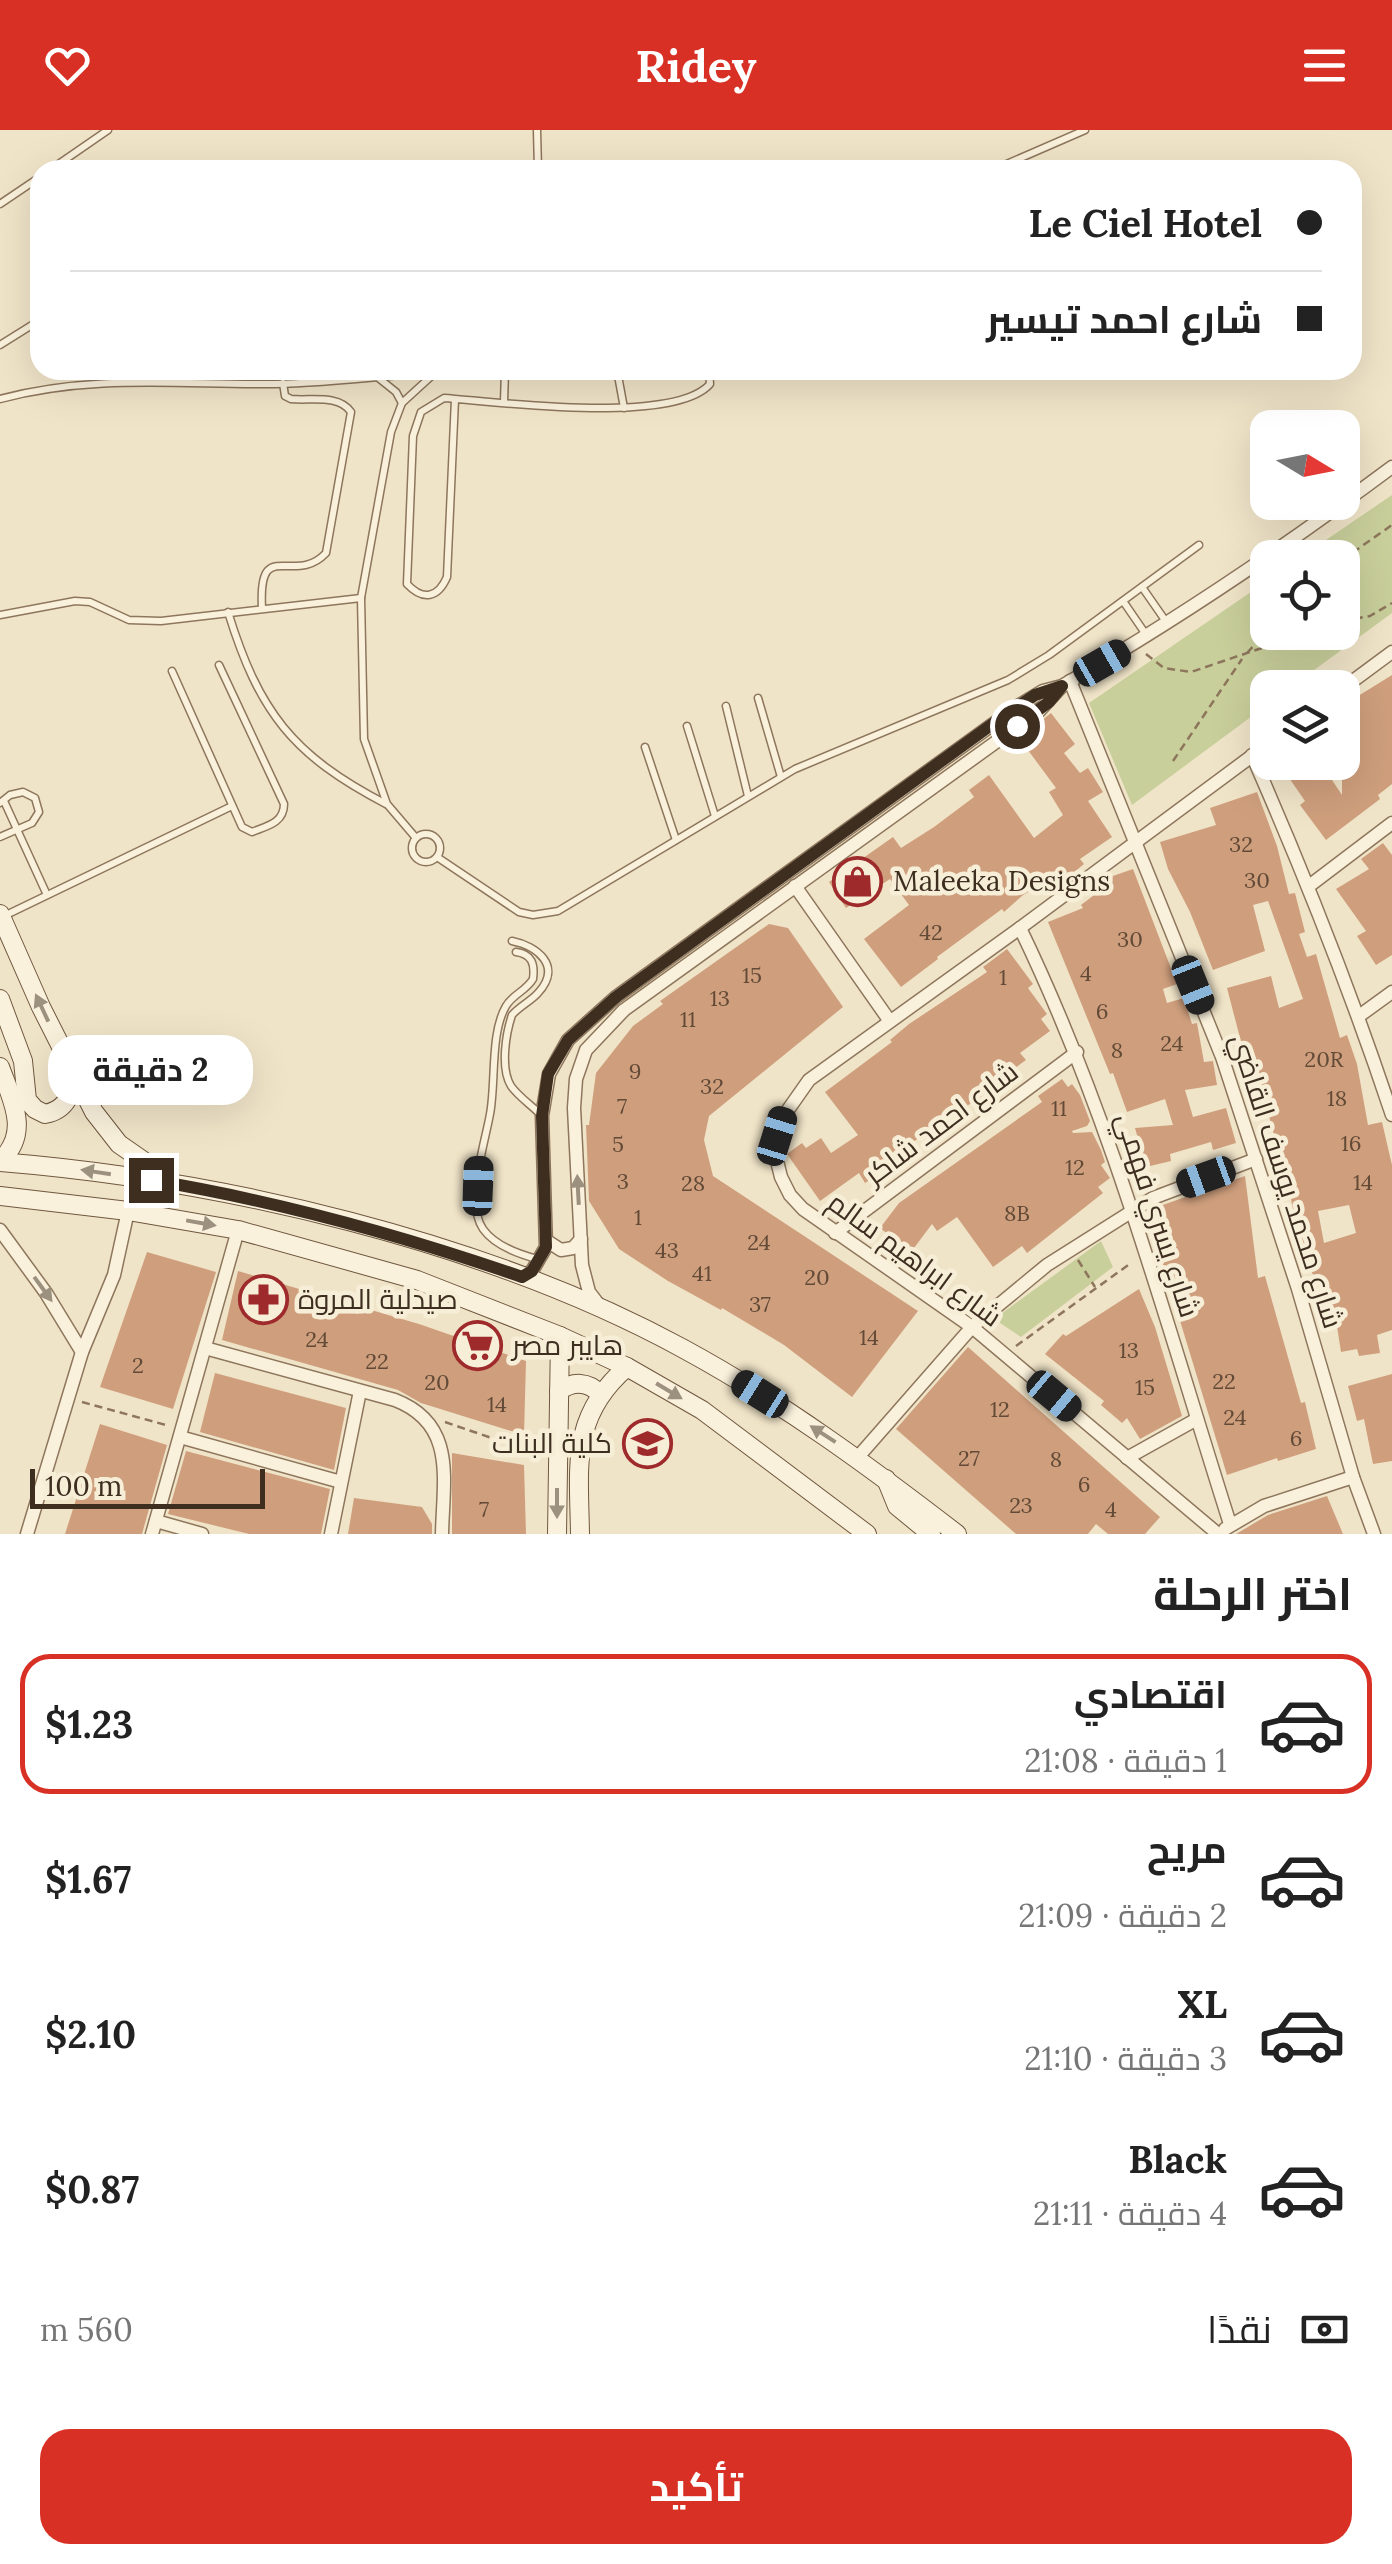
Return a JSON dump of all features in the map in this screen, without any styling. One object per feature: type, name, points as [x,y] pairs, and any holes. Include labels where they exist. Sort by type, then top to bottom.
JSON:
[{"type":"main road","points":[[1,915],[94,1112],[119,1144],[151,1169],[187,1186]]},
{"type":"main road","points":[[0,999],[24,1060],[27,1100],[17,1136],[0,1162],[72,1168],[187,1186],[378,1231],[522,1277],[610,1313],[727,1373],[858,1457],[957,1534]]},
{"type":"main road","points":[[0,1067],[26,1112]]},
{"type":"main road","points":[[26,1112],[51,1113],[66,1103],[73,1086],[71,1068]]},
{"type":"main road","points":[[0,1196],[128,1211],[238,1230],[417,1280],[627,1367],[702,1410],[867,1534]]},
{"type":"main road","points":[[557,1534],[560,1336]]},
{"type":"main road","points":[[580,1534],[582,1432],[600,1394],[627,1367]]},
{"type":"main road","points":[[559,1392],[577,1384],[590,1386],[600,1394]]},
{"type":"main road","points":[[886,1479],[897,1506],[931,1534]]},
{"type":"street","points":[[522,1277],[540,1260],[546,1241],[543,1094],[557,1056],[568,1040],[616,997],[1018,706],[1043,691],[1066,684],[1168,623],[1281,548],[1392,466]]},
{"type":"street","points":[[1360,676],[1392,652]]},
{"type":"street","points":[[610,1313],[589,1292],[582,1266],[574,1091],[586,1050],[624,1010],[1039,711],[1066,684]]},
{"type":"street","name":"شارع محمد يوسف القاضي","points":[[1066,684],[1136,842],[1222,1057],[1374,1534]]},
{"type":"street","name":"شارع ابراهيم سالم","points":[[1222,1531],[972,1327],[803,1210],[790,1194],[778,1167],[777,1136],[783,1117],[809,1080],[1250,756]]},
{"type":"street","points":[[1263,780],[1309,886],[1392,1115]]},
{"type":"street","points":[[1309,886],[1392,823]]},
{"type":"street","points":[[795,886],[889,1020]]},
{"type":"street","name":"شارع يسري فهمي","points":[[1020,928],[1077,1052],[1106,1131],[1196,1420],[1222,1531]]},
{"type":"street","points":[[1359,1016],[1392,992]]},
{"type":"street","name":"شارع احمد شاكر","points":[[835,1233],[1077,1052]]},
{"type":"street","points":[[858,1457],[972,1327],[1071,1248],[1130,1210],[1180,1186],[1256,1159]]},
{"type":"street","points":[[27,1534],[82,1352],[114,1274],[128,1211]]},
{"type":"street","points":[[0,1230],[46,1293],[82,1352]]},
{"type":"street","points":[[202,1534],[154,1527],[238,1230]]},
{"type":"street","points":[[546,1241],[561,1250],[572,1248],[580,1239]]},
{"type":"street","points":[[205,1348],[395,1400],[422,1415],[432,1426],[443,1456],[442,1534]]},
{"type":"street","points":[[331,1534],[360,1391]]},
{"type":"street","points":[[1128,1458],[1196,1420]]},
{"type":"street","points":[[181,1433],[342,1482]]},
{"type":"street","points":[[1222,1531],[1264,1506],[1353,1477]]},
{"type":"lane","points":[[64,160],[108,130]]},
{"type":"lane","points":[[537,130],[538,160]]},
{"type":"lane","points":[[1016,160],[1086,130]]},
{"type":"lane","points":[[0,204],[30,183]]},
{"type":"lane","points":[[0,345],[30,326]]},
{"type":"lane","points":[[0,399],[56,386],[171,380],[322,380]]},
{"type":"lane","points":[[380,380],[396,392],[402,403]]},
{"type":"lane","points":[[416,838],[387,804],[364,738],[361,598],[391,432],[402,403],[429,380]]},
{"type":"lane","points":[[504,402],[505,380]]},
{"type":"lane","points":[[619,380],[624,408]]},
{"type":"lane","points":[[455,399],[447,577],[442,590],[430,596],[416,594],[407,584],[413,436],[421,412],[444,398],[640,409],[703,392],[710,380]]},
{"type":"lane","points":[[262,608],[260,578],[265,572],[271,567],[312,564],[326,553],[350,412],[338,401],[291,399],[285,396],[283,383]]},
{"type":"lane","points":[[436,857],[519,912],[558,911],[781,777],[1008,680],[1199,545]]},
{"type":"lane","points":[[1142,587],[1168,623]]},
{"type":"lane","points":[[0,614],[75,601],[90,602],[130,620],[161,620],[361,598]]},
{"type":"lane","points":[[1122,601],[1147,636]]},
{"type":"lane","points":[[228,612],[244,663],[268,708],[301,748],[341,780],[387,804]]},
{"type":"lane","points":[[172,670],[242,827],[252,832],[278,821],[284,809],[218,664]]},
{"type":"lane","points":[[758,698],[781,777]]},
{"type":"lane","points":[[726,706],[748,796]]},
{"type":"lane","points":[[687,726],[715,816]]},
{"type":"lane","points":[[644,748],[676,840]]},
{"type":"lane","points":[[0,838],[18,830],[36,818],[35,798],[16,792],[2,802],[18,830],[48,895]]},
{"type":"lane","points":[[1,915],[232,806]]},
{"type":"lane","points":[[426,834],[435,838],[440,847],[436,857],[428,862],[415,857],[412,847],[416,838],[426,834]]},
{"type":"lane","points":[[512,941],[532,945],[540,951],[547,966],[547,979],[540,991],[512,1015],[506,1054],[512,1088],[542,1116]]},
{"type":"lane","points":[[516,952],[533,961],[534,979],[506,1006],[500,1021],[490,1115],[480,1154],[478,1216],[484,1232],[502,1246],[540,1260]]},
{"type":"path","points":[[1360,547],[1392,525]]},
{"type":"path","points":[[1360,617],[1392,603]]},
{"type":"path","points":[[1133,644],[1164,668],[1181,672],[1202,670],[1260,650]]},
{"type":"path","points":[[1173,762],[1250,650]]},
{"type":"path","points":[[1071,1248],[1096,1288]]},
{"type":"path","points":[[1005,1355],[1144,1253]]},
{"type":"path","points":[[68,1398],[181,1433]]},
{"type":"path","points":[[422,1415],[557,1461]]},
{"type":"green space","points":[[1392,495],[1392,613],[1360,636],[1360,540],[1326,540]]},
{"type":"green space","points":[[1250,593],[1250,650],[1342,650],[1314,670],[1250,670],[1250,718],[1132,805],[1089,703]]},
{"type":"green space","points":[[1101,1241],[1113,1267],[1021,1337],[994,1319]]},
{"type":"building","points":[[1392,675],[1392,784],[1378,795],[1380,799],[1326,840],[1300,805],[1305,801],[1290,780],[1332,780],[1342,795],[1342,780],[1360,780],[1360,695]]},
{"type":"building","points":[[1051,713],[1075,744],[1064,753],[1080,773],[1088,768],[1103,792],[1088,801],[1112,837],[1080,859],[1084,864],[1066,879],[1061,874],[1023,895],[901,987],[864,939],[909,905],[890,879],[846,908],[829,882],[893,837],[901,848],[934,827],[974,797],[969,790],[989,775],[1034,838],[1063,815],[1049,792],[1056,788],[1019,738]]},
{"type":"building","points":[[1257,792],[1289,894],[1295,893],[1305,932],[1299,934],[1307,957],[1316,954],[1340,1038],[1347,1035],[1357,1064],[1368,1125],[1382,1122],[1392,1165],[1392,1330],[1377,1335],[1380,1353],[1359,1356],[1357,1349],[1341,1352],[1336,1320],[1328,1322],[1321,1291],[1300,1248],[1289,1188],[1285,1188],[1265,1101],[1257,1103],[1227,988],[1271,976],[1279,1008],[1303,999],[1268,901],[1253,905],[1265,951],[1213,970],[1168,869],[1160,842],[1216,825],[1210,808]],"holes":[[[1349,1205],[1356,1233],[1324,1243],[1318,1211]]]},
{"type":"building","points":[[1383,843],[1392,855],[1392,955],[1376,965],[1357,936],[1366,931],[1336,889],[1369,869],[1361,859]]},
{"type":"building","points":[[1133,869],[1177,984],[1163,989],[1167,1003],[1184,998],[1192,1024],[1197,1023],[1204,1062],[1213,1061],[1217,1085],[1185,1090],[1193,1117],[1226,1108],[1236,1143],[1213,1150],[1211,1142],[1170,1154],[1171,1161],[1146,1167],[1135,1128],[1173,1125],[1165,1099],[1127,1112],[1048,922],[1083,908],[1081,905],[1111,882],[1110,877]]},
{"type":"building","points":[[769,924],[788,928],[843,1007],[709,1116],[704,1140],[713,1176],[918,1311],[852,1397],[784,1345],[668,1281],[619,1249],[589,1201],[586,1125],[596,1073],[633,1026],[663,1004],[660,1001]]},
{"type":"building","points":[[1007,949],[1033,984],[1028,988],[1047,1014],[1041,1019],[1050,1031],[1020,1053],[1026,1060],[997,1081],[1000,1084],[910,1144],[915,1151],[865,1183],[859,1173],[820,1201],[787,1154],[802,1143],[806,1148],[821,1138],[831,1153],[858,1135],[825,1092],[892,1042],[909,1024],[987,972],[983,967]]},
{"type":"building","points":[[1062,1079],[1080,1095],[1090,1121],[1073,1133],[1092,1132],[1101,1150],[1105,1162],[1101,1165],[1110,1178],[1098,1187],[1103,1193],[1027,1253],[1022,1246],[993,1267],[957,1217],[937,1231],[932,1224],[911,1252],[880,1228],[899,1203],[1042,1102],[1038,1096]]},
{"type":"building","points":[[1245,1176],[1258,1278],[1265,1276],[1316,1449],[1227,1475],[1156,1242],[1153,1243],[1144,1216],[1157,1207]]},
{"type":"building","points":[[147,1252],[216,1272],[173,1409],[100,1387]]},
{"type":"building","points":[[238,1271],[419,1324],[526,1361],[524,1435],[421,1403],[398,1390],[222,1340]]},
{"type":"building","points":[[1139,1289],[1182,1416],[1140,1439],[1127,1418],[1122,1423],[1101,1405],[1104,1401],[1045,1354],[1063,1334],[1066,1336]]},
{"type":"building","points":[[968,1347],[1160,1517],[1145,1534],[1108,1534],[1096,1524],[1088,1534],[1016,1534],[896,1429]]},
{"type":"building","points":[[215,1373],[346,1408],[334,1470],[200,1432]]},
{"type":"building","points":[[1392,1374],[1392,1461],[1373,1464],[1364,1419],[1357,1421],[1348,1386]]},
{"type":"building","points":[[100,1424],[167,1445],[142,1534],[65,1534]]},
{"type":"building","points":[[186,1451],[330,1489],[321,1534],[249,1534],[168,1514]]},
{"type":"building","points":[[452,1453],[524,1465],[526,1534],[452,1534]]},
{"type":"building","points":[[1327,1496],[1343,1534],[1236,1534],[1268,1515]]},
{"type":"building","points":[[354,1498],[422,1507],[432,1524],[432,1534],[348,1534]]},
{"type":"place","name":"Maleeka Designs","points":[[858,881]]},
{"type":"place","name":"صيدلية المروة","points":[[263,1299]]},
{"type":"place","name":"هايبر مصر","points":[[477,1345]]},
{"type":"place","name":"كلية البنات","points":[[647,1443]]},
{"type":"route","points":[[151,1180],[216,1191],[378,1231],[522,1277],[532,1271],[546,1247],[543,1094],[548,1074],[568,1040],[616,997],[998,720],[1035,695],[1062,686],[1049,702],[1017,726]]}]
